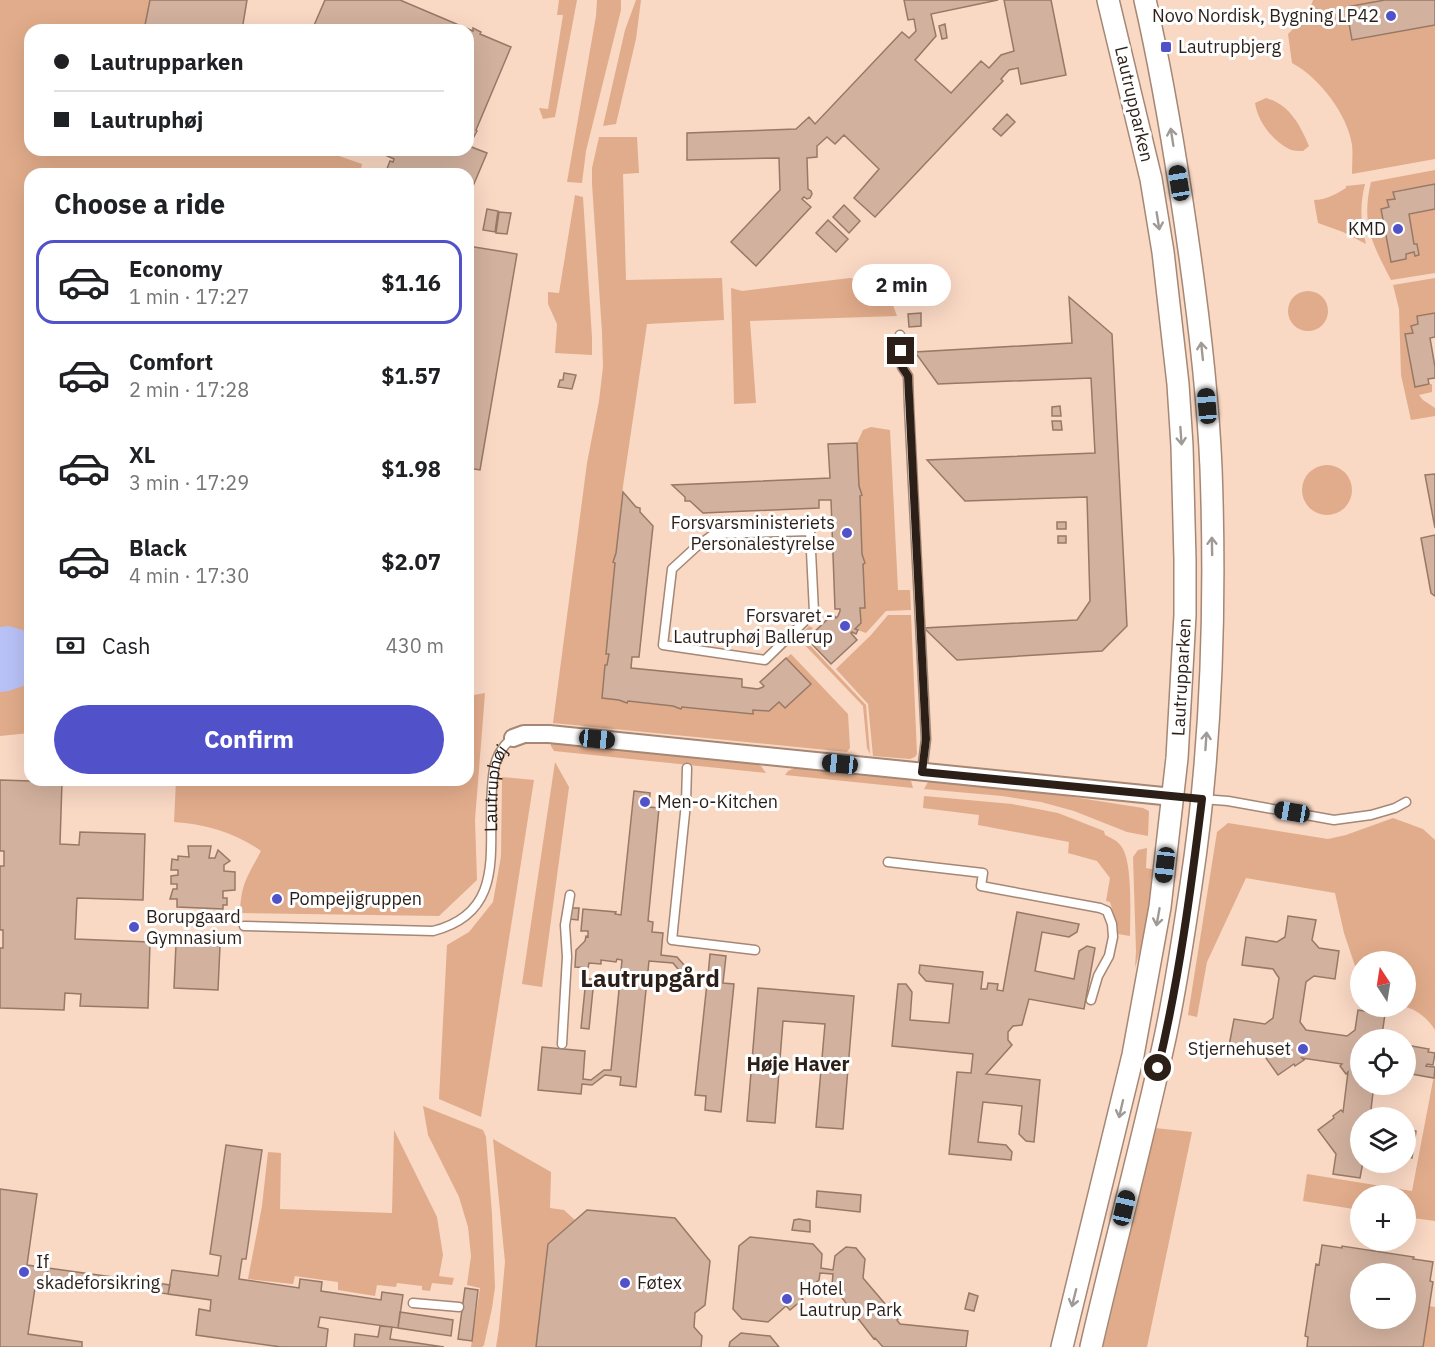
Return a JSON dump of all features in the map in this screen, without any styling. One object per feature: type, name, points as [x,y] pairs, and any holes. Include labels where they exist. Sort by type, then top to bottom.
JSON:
[{"type":"street","name":"Lautrupparken","points":[[1062,1347],[1133,1055],[1160,907],[1173,797],[1185,615],[1182,446],[1164,264],[1151,179],[1108,0]]},
{"type":"street","name":"Lautrupparken","points":[[1091,1347],[1163,1045],[1190,894],[1202,799],[1210,683],[1213,570],[1211,467],[1202,347],[1166,98],[1145,0]]},
{"type":"street","name":"Lautruphøj","points":[[513,738],[524,734],[549,734],[1202,799]]},
{"type":"lane","points":[[900,335],[902,367],[908,376],[926,739],[922,772]]},
{"type":"lane","points":[[810,531],[814,612],[765,660],[663,645],[672,568],[696,547],[714,534],[810,531]]},
{"type":"lane","name":"Lautruphøj","points":[[244,926],[433,931],[466,916],[474,908],[486,887],[490,861],[494,770],[502,748],[513,738]]},
{"type":"lane","points":[[687,768],[686,803],[672,940],[755,950]]},
{"type":"lane","points":[[1202,799],[1228,801],[1334,820],[1371,815],[1406,802]]},
{"type":"lane","points":[[888,862],[982,873],[981,886],[1107,911],[1112,924],[1113,937],[1109,956],[1098,976],[1091,1000]]},
{"type":"lane","points":[[562,1044],[567,957],[565,926],[570,895]]},
{"type":"lane","points":[[413,1303],[459,1307]]},
{"type":"shaded area","points":[[0,0],[151,0],[148,24],[24,24],[24,156],[339,156],[362,164],[361,168],[24,168],[24,734],[0,736]]},
{"type":"shaded area","points":[[559,0],[577,0],[555,117],[543,119],[539,108],[548,109],[563,15],[557,15]]},
{"type":"shaded area","points":[[597,0],[621,0],[621,10],[586,151],[582,183],[567,182],[596,16]]},
{"type":"shaded area","points":[[636,0],[641,0],[636,39],[616,124],[603,126],[625,30]]},
{"type":"shaded area","points":[[1313,0],[1385,0],[1435,25],[1435,159],[1352,174],[1352,145],[1345,122],[1322,87],[1292,63],[1288,34],[1308,14]]},
{"type":"shaded area","points":[[1266,98],[1282,106],[1293,117],[1309,146],[1303,151],[1289,149],[1267,130],[1259,117],[1255,103]]},
{"type":"shaded area","points":[[599,137],[637,137],[639,173],[623,174],[626,280],[722,278],[724,320],[647,324],[613,562],[615,563],[606,654],[609,654],[605,666],[602,698],[627,703],[628,701],[682,707],[769,711],[779,702],[786,658],[791,654],[848,714],[850,748],[847,752],[553,723],[587,463],[603,367],[592,184],[592,168]]},
{"type":"shaded area","points":[[1435,170],[1435,184],[1394,191],[1395,199],[1388,200],[1389,207],[1381,209],[1391,262],[1406,259],[1406,254],[1414,252],[1415,256],[1419,255],[1418,244],[1414,244],[1409,214],[1435,209],[1435,273],[1391,280],[1370,233],[1367,210],[1371,182]]},
{"type":"shaded area","points":[[1365,184],[1361,214],[1366,244],[1318,223],[1314,200],[1331,196],[1346,186]]},
{"type":"shaded area","points":[[575,195],[583,197],[592,355],[555,353],[557,324],[548,304],[548,292],[559,293]]},
{"type":"shaded area","points":[[850,278],[871,283],[883,278],[897,316],[750,321],[756,403],[734,404],[731,288],[742,291]]},
{"type":"shaded area","points":[[1435,278],[1435,313],[1417,316],[1418,324],[1414,333],[1405,335],[1415,386],[1432,384],[1432,392],[1419,395],[1435,408],[1435,416],[1411,420],[1401,375],[1399,309],[1393,285]]},
{"type":"shaded area","points":[[1308,291],[1316,292],[1322,297],[1327,303],[1327,319],[1322,325],[1316,330],[1308,331],[1300,330],[1294,325],[1289,319],[1288,311],[1289,303],[1294,297],[1300,292]]},
{"type":"shaded area","points":[[871,427],[890,430],[898,590],[910,590],[911,610],[886,611],[866,633],[855,629],[861,623],[860,608],[864,608],[863,564],[865,563],[862,554],[860,496],[862,495],[859,486],[857,443],[863,430]]},
{"type":"shaded area","points":[[1332,465],[1345,472],[1351,480],[1351,500],[1345,508],[1337,514],[1322,515],[1309,508],[1303,500],[1302,485],[1309,472],[1317,466]]},
{"type":"shaded area","points":[[888,615],[911,615],[917,754],[910,759],[873,756],[868,704],[836,669]]},
{"type":"shaded area","points":[[809,626],[813,628],[804,639],[866,705],[870,754],[867,748],[863,706],[800,640],[799,636]]},
{"type":"shaded area","points":[[485,693],[475,820],[477,880],[439,916],[240,913],[244,887],[261,851],[241,839],[220,831],[174,822],[176,786],[474,786],[474,695]]},
{"type":"shaded area","points":[[551,743],[754,763],[761,766],[766,773],[554,751]]},
{"type":"shaded area","points":[[555,762],[569,787],[542,987],[522,984]]},
{"type":"shaded area","points":[[795,768],[906,778],[911,781],[913,788],[785,775]]},
{"type":"shaded area","points":[[502,777],[534,780],[481,1117],[439,1099],[447,945],[469,932],[493,902],[501,856]]},
{"type":"shaded area","points":[[928,782],[1028,790],[1143,808],[1149,811],[1148,836],[1127,832],[1074,811],[1041,802],[924,789]]},
{"type":"shaded area","points":[[924,796],[1012,804],[1058,813],[1104,831],[1105,835],[1116,841],[1125,853],[1130,889],[1130,936],[1118,934],[1110,902],[1106,901],[1110,878],[1097,861],[1068,853],[1069,842],[978,825],[979,815],[923,808]]},
{"type":"shaded area","points":[[1393,818],[1423,829],[1435,840],[1435,1030],[1416,1011],[1416,951],[1350,951],[1335,893],[1246,878],[1207,962],[1197,1017],[1188,1015],[1217,832],[1228,823],[1328,839]]},
{"type":"shaded area","points":[[1147,848],[1146,868],[1156,870],[1150,917],[1135,968],[1133,857],[1138,850]]},
{"type":"shaded area","points":[[1435,1070],[1435,1221],[1416,1218],[1416,1185],[1413,1185]]},
{"type":"shaded area","points":[[423,1106],[483,1130],[486,1137],[495,1287],[482,1347],[471,1347],[480,1288],[467,1285],[471,1256],[468,1227],[459,1197],[428,1135]]},
{"type":"shaded area","points":[[1155,1128],[1192,1132],[1147,1347],[1103,1347]]},
{"type":"shaded area","points":[[394,1130],[437,1217],[443,1255],[439,1276],[454,1278],[452,1285],[432,1283],[430,1291],[422,1290],[422,1286],[397,1283],[396,1287],[377,1285],[375,1296],[338,1290],[338,1282],[295,1276],[293,1284],[248,1279],[262,1206],[268,1152],[281,1153],[280,1209],[392,1213]]},
{"type":"shaded area","points":[[493,1139],[551,1172],[550,1208],[564,1210],[575,1220],[548,1244],[536,1347],[496,1347],[505,1262]]},
{"type":"shaded area","points":[[1307,1174],[1375,1185],[1350,1185],[1350,1208],[1303,1201]]},
{"type":"shaded area","points":[[1429,1306],[1435,1307],[1435,1347],[1423,1347]]},
{"type":"water","points":[[9,626],[24,632],[24,685],[0,692],[0,627]]},
{"type":"building","points":[[150,0],[247,0],[243,24],[145,24]]},
{"type":"building","points":[[325,0],[400,0],[457,24],[315,24]]},
{"type":"building","points":[[904,0],[998,0],[931,14],[936,36],[915,60],[951,93],[981,61],[989,68],[1001,55],[1014,51],[1004,0],[1051,0],[1066,75],[1021,84],[1018,68],[1009,70],[1001,79],[1003,81],[875,217],[854,198],[879,169],[844,135],[835,144],[827,137],[817,146],[817,157],[807,158],[808,189],[812,194],[810,198],[802,199],[811,207],[756,266],[731,242],[780,190],[779,158],[687,160],[687,133],[796,129],[809,117],[815,124],[902,32],[909,38],[916,31],[914,19],[908,20]]},
{"type":"building","name":"Novo Nordisk, Bygning LP42","points":[[1385,0],[1435,0],[1435,25],[1352,40],[1346,7]]},
{"type":"building","points":[[945,24],[947,38],[942,39],[939,26]]},
{"type":"building","points":[[474,28],[481,32],[480,34],[511,47],[474,137]]},
{"type":"building","points":[[1007,114],[1015,122],[1001,136],[993,129]]},
{"type":"building","points":[[474,148],[487,153],[474,184],[474,168],[387,168],[390,161],[393,162],[394,159],[387,156],[474,156]]},
{"type":"building","name":"KMD","points":[[1435,184],[1435,209],[1409,214],[1414,244],[1417,244],[1419,255],[1415,256],[1414,252],[1406,254],[1406,259],[1391,262],[1381,209],[1389,207],[1387,200],[1395,199],[1393,192]]},
{"type":"building","points":[[844,205],[860,221],[849,233],[833,217]]},
{"type":"building","points":[[487,209],[498,211],[495,232],[483,230]]},
{"type":"building","points":[[499,212],[511,213],[507,234],[496,233]]},
{"type":"building","points":[[828,220],[848,239],[836,252],[816,233]]},
{"type":"building","points":[[474,247],[517,254],[480,470],[474,469]]},
{"type":"building","points":[[1069,297],[1112,334],[1127,626],[1102,651],[957,660],[924,628],[1077,620],[1090,601],[1087,497],[965,501],[927,460],[1095,453],[1091,378],[938,384],[915,352],[1072,343]]},
{"type":"building","points":[[921,313],[921,326],[909,327],[908,314]]},
{"type":"building","points":[[1435,313],[1435,337],[1430,338],[1435,378],[1428,379],[1429,384],[1415,387],[1405,334],[1413,333],[1411,326],[1418,324],[1417,316]]},
{"type":"building","points":[[564,373],[576,375],[572,389],[558,387],[560,380],[563,380]]},
{"type":"building","points":[[1060,406],[1061,416],[1052,416],[1052,407]]},
{"type":"building","points":[[1052,421],[1061,421],[1062,430],[1053,430]]},
{"type":"building","name":"Forsvarsministeriets Personalestyrelse","points":[[857,443],[859,486],[862,495],[860,496],[862,554],[865,563],[863,564],[865,608],[860,608],[861,623],[855,629],[858,630],[856,634],[851,633],[857,640],[831,664],[807,639],[833,614],[836,618],[840,611],[840,609],[835,609],[831,500],[819,500],[819,508],[703,513],[690,501],[685,501],[685,497],[672,485],[830,478],[828,444]]},
{"type":"building","points":[[1435,474],[1435,528],[1425,475]]},
{"type":"building","points":[[623,492],[636,507],[640,508],[640,512],[653,526],[639,657],[632,657],[631,668],[742,679],[742,687],[758,689],[764,686],[760,682],[786,658],[811,684],[785,708],[779,702],[769,711],[753,710],[753,714],[682,707],[681,709],[673,706],[628,701],[627,703],[602,698],[605,665],[607,665],[609,654],[606,654],[615,563],[613,562]]},
{"type":"building","points":[[1057,522],[1066,522],[1066,529],[1057,529]]},
{"type":"building","points":[[1435,535],[1435,596],[1431,593],[1421,538]]},
{"type":"building","points":[[1058,536],[1066,536],[1066,543],[1058,543]]},
{"type":"building","points":[[0,780],[24,781],[24,786],[62,786],[60,844],[79,845],[80,832],[145,834],[143,900],[77,898],[75,939],[150,942],[148,1008],[80,1006],[81,994],[65,993],[64,1010],[0,1008],[0,948],[3,948],[3,930],[0,930],[0,866],[4,866],[4,851],[0,851]]},
{"type":"building","points":[[634,791],[650,793],[649,807],[659,808],[648,921],[653,922],[652,932],[663,933],[661,955],[677,957],[692,974],[708,976],[710,954],[726,956],[723,983],[734,984],[721,1112],[705,1110],[706,1096],[695,1095],[707,983],[688,981],[673,963],[649,961],[636,1087],[620,1085],[621,1077],[605,1075],[592,1085],[582,1084],[581,1094],[538,1090],[542,1047],[585,1051],[583,1079],[591,1080],[604,1070],[611,1070],[622,960],[617,959],[616,962],[601,960],[601,964],[589,963],[588,968],[575,967],[576,950],[585,941],[586,936],[588,937],[588,931],[581,931],[583,909],[616,912],[615,914],[621,915]]},
{"type":"building","points":[[188,846],[211,846],[209,858],[215,858],[218,850],[230,861],[224,865],[224,871],[235,872],[235,890],[223,891],[223,898],[227,898],[227,905],[223,905],[223,909],[177,907],[177,899],[170,899],[173,889],[177,889],[177,884],[171,884],[171,876],[178,875],[178,870],[171,870],[172,859],[178,860],[178,856],[189,857]]},
{"type":"building","points":[[571,908],[579,908],[578,920],[570,919]]},
{"type":"building","points":[[1017,912],[1079,924],[1077,932],[1069,937],[1042,932],[1035,971],[1074,979],[1079,951],[1087,946],[1095,948],[1084,1009],[1029,999],[1022,1025],[1013,1026],[1008,1032],[1008,1040],[1012,1045],[986,1074],[1040,1080],[1034,1142],[1026,1141],[1019,1134],[1022,1106],[983,1102],[978,1142],[1006,1145],[1012,1152],[1011,1160],[949,1154],[957,1072],[971,1073],[973,1054],[892,1046],[898,984],[906,984],[912,992],[910,1020],[949,1023],[953,984],[926,981],[919,973],[920,965],[983,972],[981,989],[987,989],[988,983],[998,984],[997,990],[1003,991]]},
{"type":"building","name":"Stjernehuset","points":[[1288,916],[1316,920],[1312,940],[1319,948],[1339,951],[1335,979],[1314,976],[1306,982],[1300,1022],[1306,1030],[1347,1036],[1350,1034],[1350,1095],[1373,1095],[1371,1107],[1350,1107],[1350,1173],[1361,1173],[1360,1178],[1333,1174],[1336,1154],[1318,1130],[1341,1110],[1343,1112],[1348,1072],[1346,1074],[1340,1066],[1342,1064],[1302,1058],[1304,1060],[1278,1075],[1261,1051],[1229,1046],[1234,1019],[1265,1024],[1273,1018],[1279,978],[1273,969],[1242,965],[1246,937],[1277,942],[1285,937]]},
{"type":"building","points":[[176,944],[220,946],[218,990],[174,988]]},
{"type":"building","points":[[586,979],[594,979],[589,1029],[581,1028]]},
{"type":"building","points":[[758,988],[854,996],[843,1129],[816,1127],[825,1024],[783,1021],[775,1123],[747,1121]]},
{"type":"building","name":"Stjernehuset","points":[[1357,1017],[1385,1017],[1383,1029],[1355,1029]]},
{"type":"building","points":[[1416,1047],[1429,1049],[1428,1052],[1435,1053],[1433,1065],[1427,1064],[1426,1066],[1435,1067],[1434,1078],[1416,1075]]},
{"type":"building","points":[[226,1145],[262,1150],[246,1259],[242,1259],[239,1279],[299,1288],[300,1279],[322,1282],[321,1291],[381,1300],[382,1292],[403,1295],[398,1328],[320,1317],[318,1327],[328,1329],[326,1347],[281,1347],[196,1335],[199,1309],[210,1311],[211,1300],[168,1294],[172,1270],[218,1276],[221,1256],[210,1254]]},
{"type":"building","name":"If skadeforsikring","points":[[0,1189],[37,1194],[27,1265],[48,1268],[45,1290],[35,1288],[28,1334],[82,1342],[82,1347],[0,1347]]},
{"type":"building","points":[[817,1191],[861,1195],[860,1212],[816,1207]]},
{"type":"building","name":"Føtex","points":[[587,1210],[675,1218],[710,1261],[705,1305],[695,1313],[694,1327],[702,1336],[701,1347],[536,1347],[548,1244]]},
{"type":"building","points":[[794,1220],[810,1221],[810,1232],[792,1230]]},
{"type":"building","points":[[750,1237],[813,1244],[822,1254],[821,1268],[833,1270],[835,1256],[846,1247],[856,1248],[865,1259],[863,1278],[900,1324],[968,1331],[966,1347],[883,1347],[874,1339],[832,1285],[833,1274],[820,1273],[819,1280],[800,1294],[803,1299],[790,1310],[786,1306],[768,1322],[742,1319],[733,1309],[739,1246]]},
{"type":"building","points":[[1322,1245],[1350,1247],[1350,1251],[1375,1251],[1414,1257],[1413,1259],[1433,1262],[1430,1281],[1433,1282],[1423,1347],[1307,1347],[1308,1337],[1305,1336],[1316,1264],[1319,1265]]},
{"type":"building","points":[[48,1268],[170,1285],[168,1294],[47,1277]]},
{"type":"building","points":[[465,1288],[478,1290],[472,1341],[458,1339]]},
{"type":"building","points":[[969,1293],[978,1296],[974,1311],[965,1309]]},
{"type":"building","points":[[400,1312],[453,1320],[451,1336],[398,1328]]},
{"type":"building","points":[[380,1326],[392,1327],[390,1339],[444,1347],[354,1347],[355,1334],[378,1337]]},
{"type":"building","points":[[741,1333],[770,1336],[779,1347],[729,1347],[730,1342]]},
{"type":"place","name":"Novo Nordisk, Bygning LP42","points":[[1391,16]]},
{"type":"place","name":"Lautrupbjerg","points":[[1166,47]]},
{"type":"place","name":"KMD","points":[[1398,229]]},
{"type":"place","name":"Forsvarsministeriets Personalestyrelse","points":[[847,533]]},
{"type":"place","name":"Forsvaret - Lautruphøj Ballerup","points":[[845,626]]},
{"type":"place","name":"Men-o-Kitchen","points":[[645,802]]},
{"type":"place","name":"Pompejigruppen","points":[[277,899]]},
{"type":"place","name":"Borupgaard Gymnasium","points":[[134,927]]},
{"type":"place","name":"Stjernehuset","points":[[1303,1049]]},
{"type":"place","name":"If skadeforsikring","points":[[24,1272]]},
{"type":"place","name":"Føtex","points":[[625,1283]]},
{"type":"place","name":"Hotel Lautrup Park","points":[[787,1299]]},
{"type":"district","name":"Lautrupgård","points":[[650,979]]},
{"type":"district","name":"Høje Haver","points":[[798,1064]]},
{"type":"route","points":[[901,351],[902,367],[908,376],[915,513],[926,739],[922,772],[1202,799],[1178,965],[1158,1068]]}]
